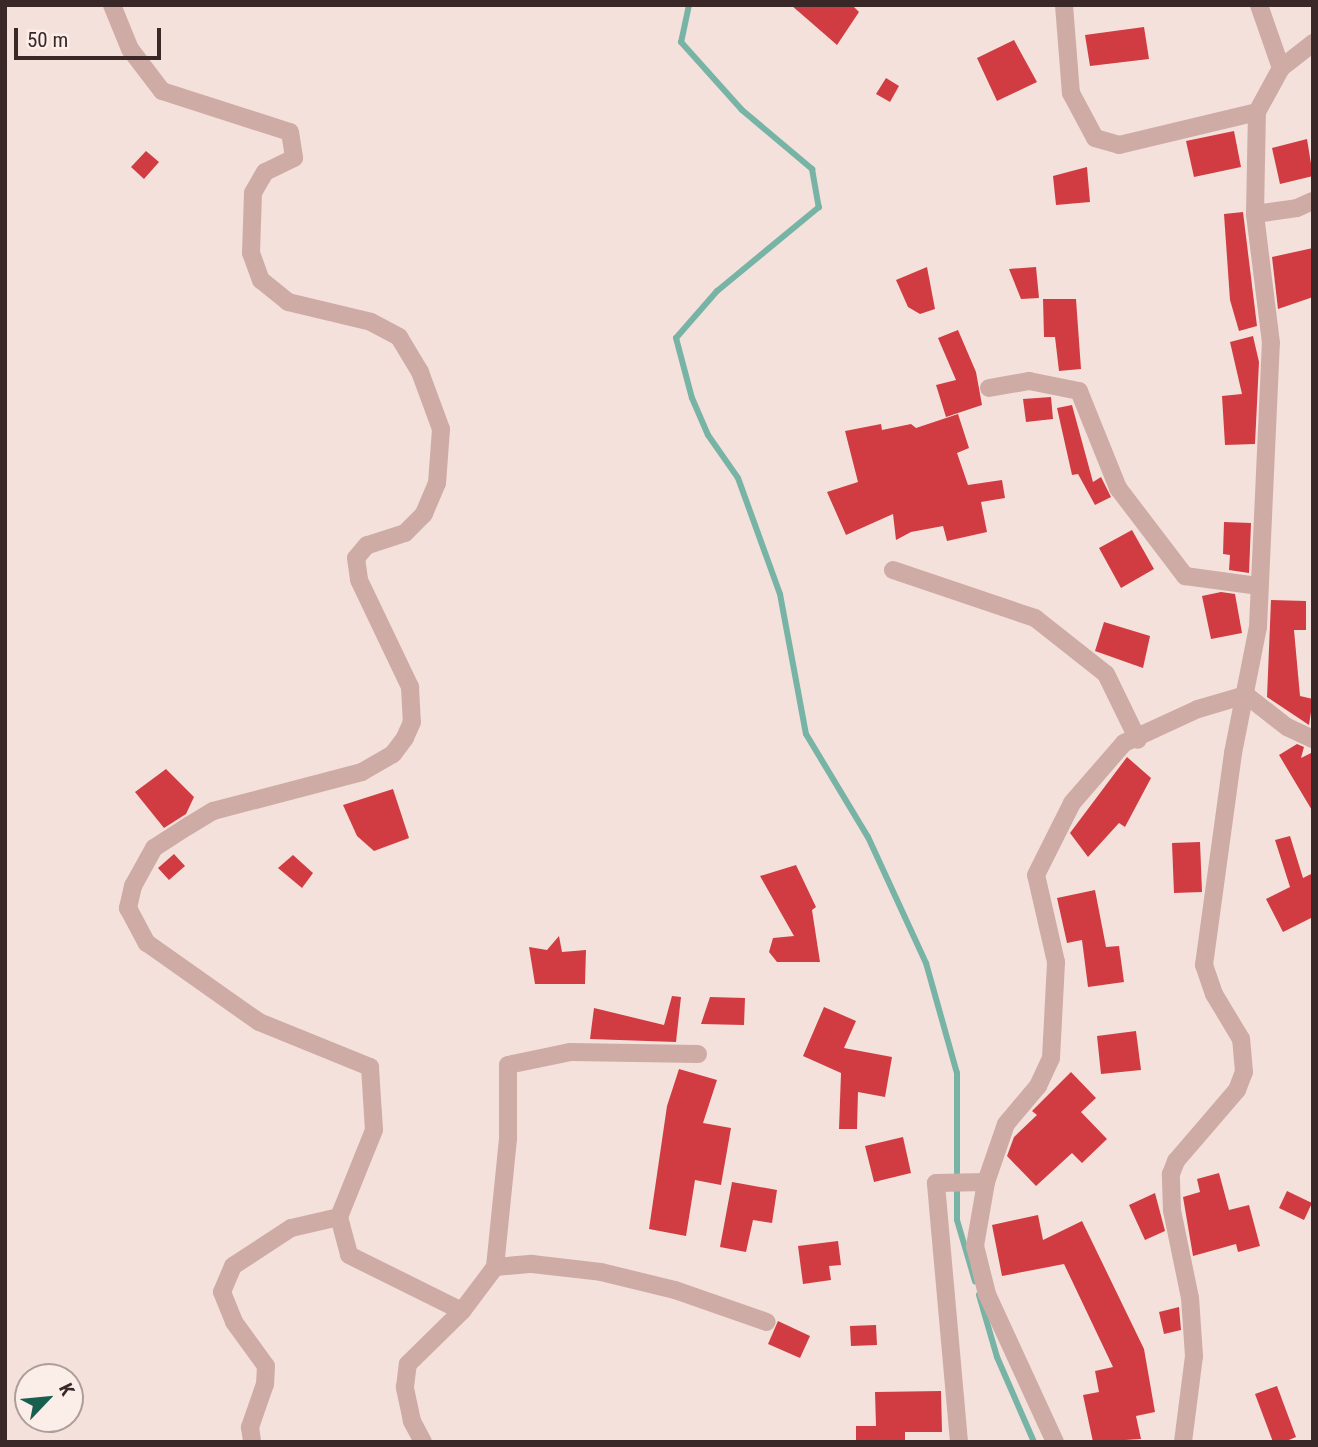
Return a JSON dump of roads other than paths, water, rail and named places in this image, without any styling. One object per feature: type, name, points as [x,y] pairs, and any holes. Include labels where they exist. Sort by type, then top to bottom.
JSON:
[{"type":"street","points":[[112,5],[130,49],[162,91],[290,132],[294,158],[265,172],[253,193],[251,253],[261,280],[288,302],[371,322],[399,337],[420,372],[440,429],[437,483],[424,514],[405,533],[367,545],[356,558],[359,580],[410,687],[412,722],[405,738],[393,754],[362,772],[213,811],[154,848],[133,886],[128,908],[147,943],[259,1022],[370,1067],[374,1130],[339,1217],[349,1255],[462,1311]]},
{"type":"street","points":[[1064,5],[1071,93],[1095,138],[1119,145],[1257,112]]},
{"type":"street","points":[[1259,5],[1281,68]]},
{"type":"street","points":[[1183,1442],[1194,1356],[1190,1298],[1172,1210],[1171,1174],[1176,1161],[1237,1090],[1244,1072],[1241,1039],[1211,987],[1205,965],[1233,752],[1258,627],[1271,343],[1255,214],[1257,112],[1281,68],[1313,43]]},
{"type":"street","points":[[1255,214],[1297,208],[1313,201]]},
{"type":"street","points":[[989,388],[1029,381],[1079,391],[1118,488],[1185,576],[1259,586]]},
{"type":"street","points":[[893,570],[1035,618],[1106,674],[1138,740]]},
{"type":"street","points":[[1055,1442],[979,1267],[977,1220],[986,1182],[1006,1124],[1038,1086],[1051,1058],[1056,962],[1036,875],[1072,803],[1124,743],[1138,740],[1198,709],[1246,695]]},
{"type":"street","points":[[1246,695],[1287,727],[1313,739]]},
{"type":"street","points":[[423,1442],[412,1421],[405,1387],[408,1364],[462,1311],[495,1267],[508,1138],[508,1065],[570,1052],[698,1054]]},
{"type":"street","points":[[959,1442],[936,1184],[986,1182]]},
{"type":"street","points":[[252,1442],[250,1427],[265,1384],[266,1366],[234,1322],[222,1292],[233,1266],[291,1228],[339,1217]]},
{"type":"street","points":[[495,1267],[531,1264],[601,1272],[675,1290],[767,1322]]},
{"type":"waterway","points":[[689,5],[681,42],[742,110],[812,169],[819,207],[717,291],[676,338],[692,398],[708,435],[738,478],[780,594],[806,734],[868,837],[926,963],[957,1073],[957,1220],[975,1281]]},
{"type":"waterway","points":[[979,1295],[997,1357],[1034,1442]]}]
